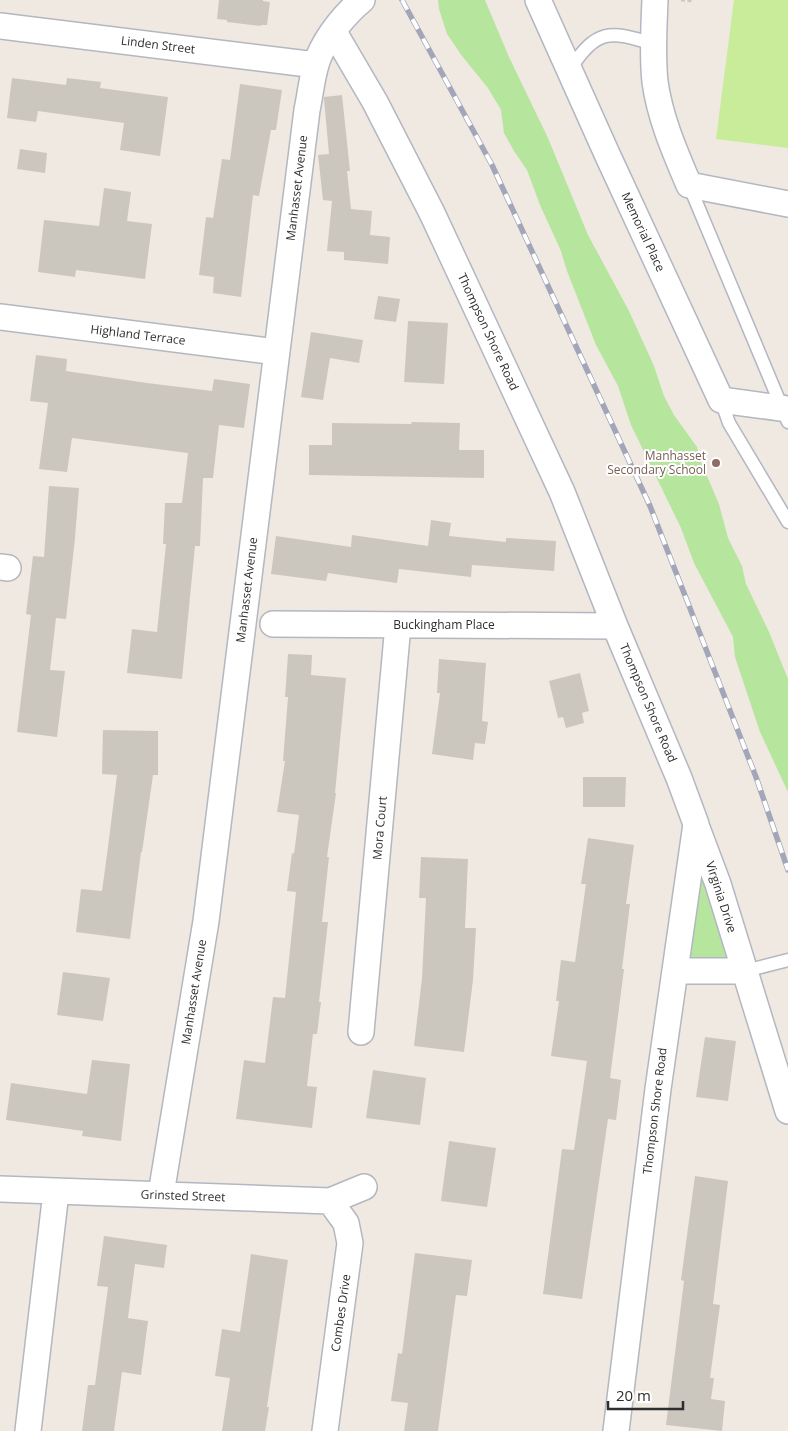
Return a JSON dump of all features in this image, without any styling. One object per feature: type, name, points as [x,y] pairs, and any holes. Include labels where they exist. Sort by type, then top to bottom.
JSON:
[{"type":"street","name":"Memorial Place","points":[[538,0],[721,400]]},
{"type":"street","points":[[655,0],[653,44],[655,83],[668,135],[689,185],[788,204]]},
{"type":"street","name":"Manhasset Avenue","points":[[161,1194],[206,921],[307,110],[316,66],[323,48],[357,4]]},
{"type":"street","name":"Linden Street","points":[[0,26],[316,66]]},
{"type":"street","name":"Thompson Shore Road","points":[[334,32],[375,102],[432,213],[562,492],[696,824],[658,1089],[616,1431]]},
{"type":"street","name":"Highland Terrace","points":[[0,318],[276,352]]},
{"type":"street","points":[[721,400],[786,413]]},
{"type":"street","name":"Buckingham Place","points":[[273,624],[615,626]]},
{"type":"street","name":"Mora Court","points":[[361,1032],[398,625]]},
{"type":"street","name":"Virginia Drive","points":[[696,824],[718,884],[788,1112]]},
{"type":"street","points":[[675,971],[745,971]]},
{"type":"street","name":"Grinsted Street","points":[[0,1189],[330,1201],[364,1187]]},
{"type":"street","points":[[28,1431],[56,1192]]},
{"type":"street","name":"Combes Drive","points":[[325,1431],[350,1243],[346,1223],[330,1201]]},
{"type":"lane","points":[[570,69],[586,48],[604,35],[628,36],[653,44]]},
{"type":"lane","points":[[689,185],[786,413]]},
{"type":"lane","points":[[721,400],[729,423],[788,522]]},
{"type":"lane","points":[[745,971],[788,960]]},
{"type":"path","points":[[681,0],[694,1]]},
{"type":"green space","points":[[438,0],[485,0],[509,57],[548,138],[588,235],[629,311],[654,366],[664,396],[674,415],[697,447],[701,462],[719,504],[728,538],[742,566],[746,584],[769,632],[788,679],[788,792],[760,732],[735,657],[733,637],[694,563],[681,528],[631,425],[618,386],[596,345],[561,251],[540,205],[527,170],[504,133],[501,110],[488,88],[447,34]]},
{"type":"green space","points":[[734,0],[788,0],[788,148],[716,139]]},
{"type":"green space","points":[[696,824],[745,971],[675,971]]},
{"type":"building","points":[[219,0],[263,0],[270,2],[267,25],[227,22],[227,20],[217,19]]},
{"type":"building","points":[[12,78],[66,85],[67,78],[101,82],[100,88],[168,97],[160,156],[120,150],[124,123],[38,111],[36,122],[7,118]]},
{"type":"building","points":[[240,84],[282,90],[276,130],[271,130],[259,196],[253,195],[241,297],[213,293],[214,277],[199,275],[206,217],[213,218],[222,159],[230,160]]},
{"type":"building","points":[[342,95],[350,171],[347,171],[351,209],[372,211],[370,235],[390,237],[388,264],[344,260],[344,252],[327,251],[332,201],[323,200],[318,155],[329,154],[324,97]]},
{"type":"building","points":[[20,149],[47,153],[45,173],[17,169]]},
{"type":"building","points":[[104,188],[131,192],[127,221],[152,224],[145,279],[76,270],[75,277],[38,272],[44,220],[99,226]]},
{"type":"building","points":[[378,296],[400,299],[396,322],[374,319]]},
{"type":"building","points":[[408,321],[448,323],[444,384],[404,382]]},
{"type":"building","points":[[311,332],[363,340],[359,363],[330,358],[323,400],[301,397]]},
{"type":"building","points":[[36,355],[67,359],[66,371],[147,383],[212,391],[214,379],[250,384],[244,428],[219,425],[213,478],[203,478],[200,546],[195,546],[182,679],[127,673],[132,629],[157,632],[166,544],[163,544],[165,503],[182,503],[188,453],[72,438],[67,472],[39,469],[48,403],[30,401]]},
{"type":"building","points":[[412,422],[460,423],[459,450],[484,450],[484,478],[309,475],[309,445],[332,445],[332,423],[411,424]]},
{"type":"building","points":[[49,486],[79,488],[66,619],[56,618],[50,670],[65,671],[57,737],[17,732],[31,615],[26,614],[33,556],[44,557]]},
{"type":"building","points":[[431,520],[451,523],[449,536],[506,542],[506,538],[556,541],[554,571],[472,565],[471,577],[399,569],[397,583],[328,573],[326,581],[271,574],[276,536],[351,547],[352,535],[428,546]]},
{"type":"building","points":[[288,654],[312,655],[311,675],[346,678],[336,793],[327,857],[329,857],[322,922],[328,922],[319,1002],[321,1002],[317,1034],[313,1034],[307,1086],[317,1087],[312,1128],[236,1119],[244,1060],[265,1063],[273,997],[285,998],[296,892],[287,891],[299,815],[277,812],[285,761],[283,761],[288,697],[285,697]]},
{"type":"building","points":[[439,659],[486,663],[482,721],[488,722],[485,744],[475,743],[473,760],[432,754],[440,693],[437,693]]},
{"type":"building","points":[[580,673],[589,711],[582,713],[584,723],[566,728],[563,717],[558,718],[549,681]]},
{"type":"building","points":[[103,730],[158,731],[158,775],[153,775],[130,939],[76,932],[81,889],[102,891],[108,847],[117,775],[102,774]]},
{"type":"building","points":[[583,777],[626,777],[625,807],[583,807]]},
{"type":"building","points":[[588,838],[634,845],[626,904],[630,904],[622,969],[624,969],[610,1078],[621,1080],[616,1120],[608,1119],[582,1299],[543,1294],[562,1149],[574,1150],[587,1061],[551,1056],[559,1001],[556,1001],[561,960],[575,962],[586,884],[581,884]]},
{"type":"building","points":[[421,857],[468,859],[465,928],[476,928],[473,980],[464,1052],[414,1046],[422,978],[426,898],[419,898]]},
{"type":"building","points":[[63,972],[110,978],[103,1021],[57,1015]]},
{"type":"building","points":[[705,1037],[736,1041],[728,1101],[696,1097]]},
{"type":"building","points":[[92,1060],[130,1064],[121,1141],[82,1136],[83,1131],[6,1120],[11,1083],[87,1094]]},
{"type":"building","points":[[373,1070],[426,1078],[420,1125],[366,1118]]},
{"type":"building","points":[[449,1141],[496,1148],[487,1207],[441,1201]]},
{"type":"building","points":[[695,1176],[728,1181],[713,1304],[720,1305],[710,1378],[714,1378],[711,1399],[725,1401],[722,1431],[666,1425],[684,1281],[681,1280]]},
{"type":"building","points":[[104,1236],[167,1245],[164,1268],[135,1264],[128,1318],[148,1321],[141,1375],[122,1372],[114,1431],[82,1431],[88,1385],[95,1385],[108,1287],[97,1286]]},
{"type":"building","points":[[415,1253],[472,1260],[467,1296],[456,1295],[438,1431],[404,1431],[408,1403],[391,1401],[398,1353],[402,1354]]},
{"type":"building","points":[[251,1254],[288,1260],[267,1407],[269,1407],[265,1431],[222,1431],[230,1378],[215,1376],[222,1329],[240,1332]]},
{"type":"railway","points":[[402,0],[492,165],[650,506],[756,777],[788,870]]},
{"type":"place","name":"Manhasset Secondary School","points":[[716,463]]}]
